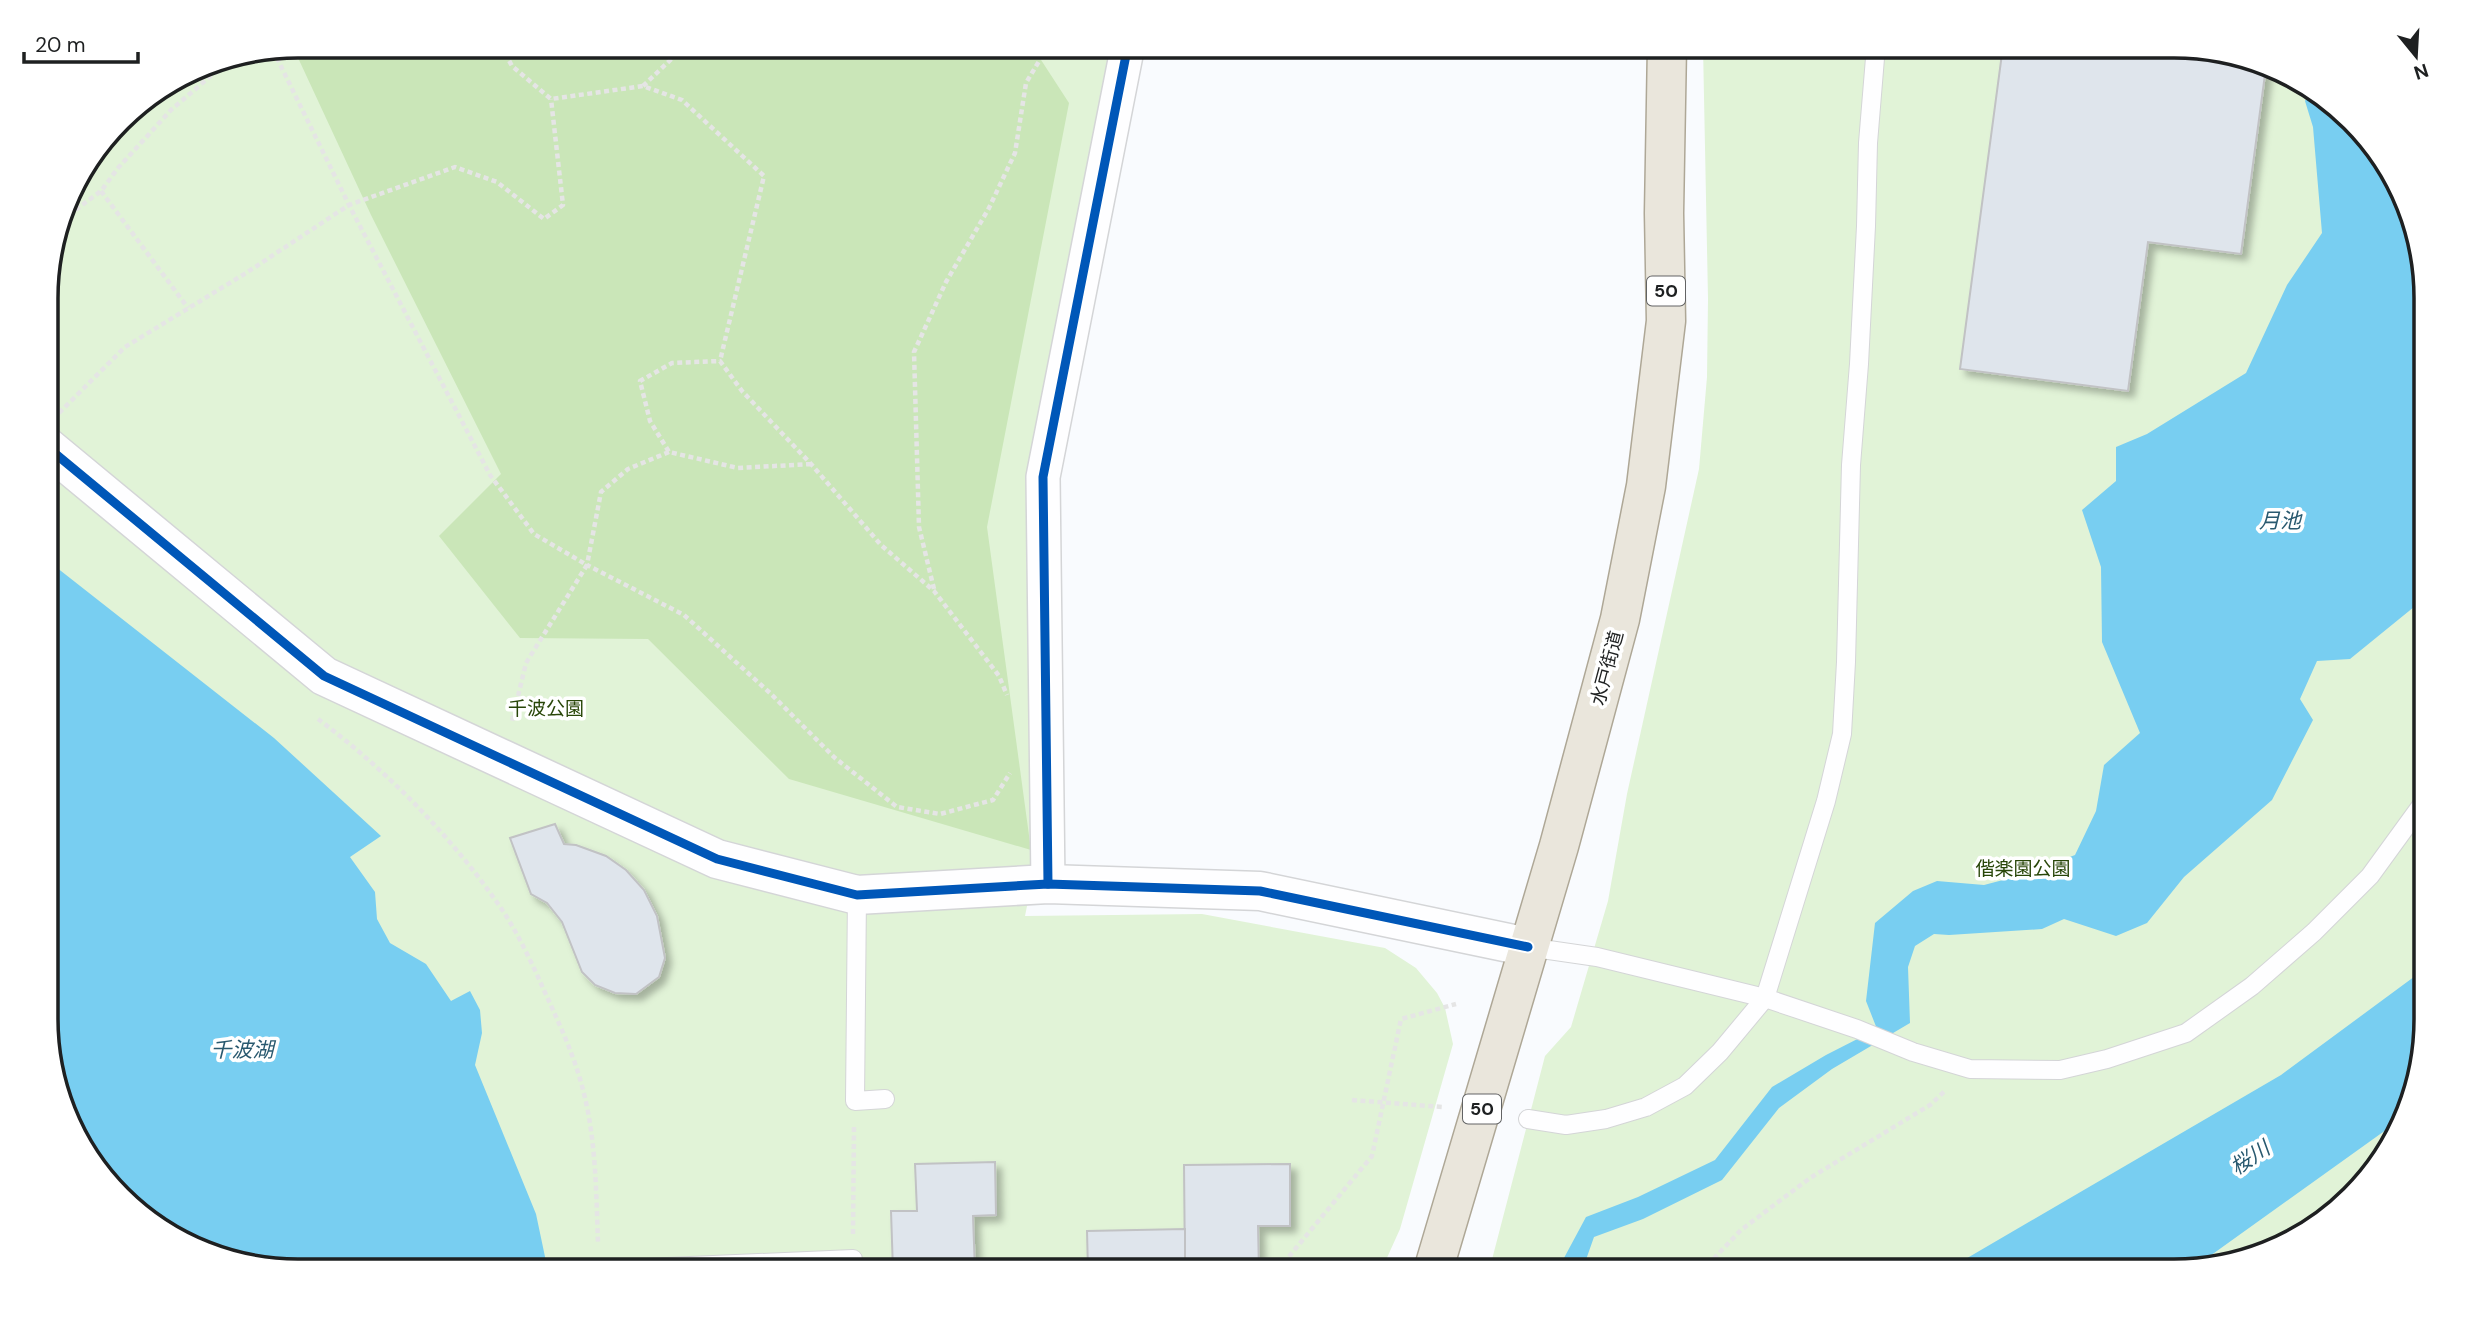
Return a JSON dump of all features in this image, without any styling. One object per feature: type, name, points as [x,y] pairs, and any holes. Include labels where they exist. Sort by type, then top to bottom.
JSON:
[{"type":"main road","name":"水戸街道","points":[[1437,1259],[1559,846],[1620,619],[1646,486],[1666,321],[1664,214],[1667,58]]},
{"type":"street","points":[[1048,884],[1043,477],[1125,58]]},
{"type":"street","points":[[58,437],[324,676],[717,859],[857,895],[1048,884],[1260,891],[1528,947]]},
{"type":"lane","points":[[1528,1119],[1566,1125],[1606,1119],[1646,1107],[1685,1087],[1720,1052],[1765,998],[1826,801],[1842,734],[1851,465],[1875,58]]},
{"type":"lane","points":[[1528,947],[1597,957],[1765,998],[1857,1029],[1913,1052],[1970,1069],[2060,1070],[2107,1059],[2186,1033],[2252,986],[2314,932],[2370,876],[2414,816]]},
{"type":"lane","points":[[857,895],[855,1101],[885,1099]]},
{"type":"path","points":[[58,423],[125,346],[349,205],[455,167],[497,183],[544,219],[563,205],[551,99],[512,66],[508,58]]},
{"type":"path","points":[[643,86],[672,58]]},
{"type":"path","points":[[934,591],[919,527],[914,352],[946,282],[989,208],[1015,153],[1026,83],[1041,58]]},
{"type":"path","points":[[278,59],[349,205],[490,475],[534,534],[684,615],[771,693],[835,758],[897,807],[940,814],[993,800],[1016,764]]},
{"type":"path","points":[[74,211],[101,191],[118,168],[171,110],[215,73]]},
{"type":"path","points":[[551,99],[643,86],[682,100],[764,176],[720,361],[742,391],[811,464],[881,545],[934,591],[999,676],[1009,699]]},
{"type":"path","points":[[101,191],[188,308]]},
{"type":"path","points":[[669,452],[650,421],[640,382],[672,363],[720,361]]},
{"type":"path","points":[[503,758],[526,663],[587,565],[601,492],[628,469],[669,452],[738,468],[811,464]]},
{"type":"path","points":[[309,712],[341,736],[401,791],[450,844],[497,902],[530,958],[560,1025],[580,1079],[593,1148],[598,1259]]},
{"type":"path","points":[[1287,1259],[1372,1156],[1401,1019],[1456,1004]]},
{"type":"path","points":[[1713,1259],[1741,1230],[1810,1178],[1930,1105],[1970,1069]]},
{"type":"path","points":[[1352,1100],[1443,1107]]},
{"type":"path","points":[[853,1259],[855,1101]]},
{"type":"green space","points":[[298,58],[1040,58],[1069,103],[987,527],[1031,850],[789,779],[648,639],[520,638],[439,536],[501,474],[371,215]]},
{"type":"green space","name":"千波公園","points":[[1128,58],[1043,477],[1036,861],[1025,916],[1202,914],[1385,948],[1416,968],[1437,993],[1445,1008],[1453,1044],[1400,1229],[1386,1259],[282,1259],[251,1255],[192,1234],[165,1219],[140,1200],[117,1177],[98,1152],[76,1111],[66,1081],[58,1019],[58,282],[66,236],[76,206],[90,178],[117,140],[140,117],[165,98],[192,83],[236,66],[267,60]]},
{"type":"green space","name":"偕楽園公園","points":[[1703,58],[2205,60],[2266,76],[2320,107],[2344,128],[2365,152],[2382,178],[2396,206],[2406,236],[2414,298],[2412,1050],[2396,1111],[2374,1152],[2355,1177],[2332,1200],[2307,1219],[2251,1246],[2221,1255],[2190,1259],[1492,1259],[1545,1056],[1571,1027],[1608,901],[1627,794],[1699,469],[1707,377]]},
{"type":"water","name":"月池","points":[[2306,98],[2320,107],[2344,128],[2365,152],[2396,206],[2406,236],[2414,298],[2414,607],[2350,659],[2317,661],[2300,699],[2313,720],[2272,800],[2184,877],[2147,923],[2116,936],[2064,919],[2042,929],[1934,934],[1915,946],[1908,967],[1910,1023],[1832,1069],[1779,1108],[1722,1180],[1643,1219],[1594,1237],[1586,1259],[1563,1259],[1586,1217],[1638,1197],[1715,1160],[1772,1087],[1877,1029],[1866,1001],[1875,923],[1913,891],[1937,881],[1984,885],[2022,875],[2075,855],[2096,811],[2104,765],[2140,733],[2102,642],[2101,567],[2082,510],[2116,481],[2116,447],[2147,434],[2246,373],[2287,285],[2322,233],[2313,127]]},
{"type":"water","name":"千波湖","points":[[58,569],[274,738],[381,836],[350,857],[375,892],[377,919],[390,943],[426,964],[451,1001],[470,991],[480,1010],[482,1033],[475,1065],[536,1214],[545,1259],[282,1259],[251,1255],[192,1234],[165,1219],[140,1200],[117,1177],[98,1152],[76,1111],[60,1050]]},
{"type":"water","name":"桜川","points":[[2414,977],[2412,1050],[2406,1081],[2386,1130],[2209,1257],[2190,1259],[1966,1259],[2281,1075]]},
{"type":"building","points":[[2001,58],[2205,60],[2265,76],[2241,254],[2148,242],[2128,391],[1960,369]]},
{"type":"building","points":[[555,824],[564,844],[576,845],[606,856],[626,870],[644,890],[657,916],[665,958],[659,977],[636,994],[615,993],[595,985],[582,972],[562,922],[547,903],[531,894],[510,838]]},
{"type":"building","points":[[995,1162],[996,1215],[973,1216],[975,1259],[893,1259],[891,1211],[917,1211],[915,1164]]},
{"type":"building","points":[[1290,1164],[1290,1226],[1258,1226],[1259,1259],[1185,1259],[1184,1165]]},
{"type":"building","points":[[1185,1229],[1185,1259],[1088,1259],[1087,1231]]},
{"type":"cycle path","points":[[1048,884],[1043,477],[1125,58]]},
{"type":"cycle path","points":[[58,456],[324,676],[717,859],[857,895],[1048,884],[1260,891],[1528,947]]}]
